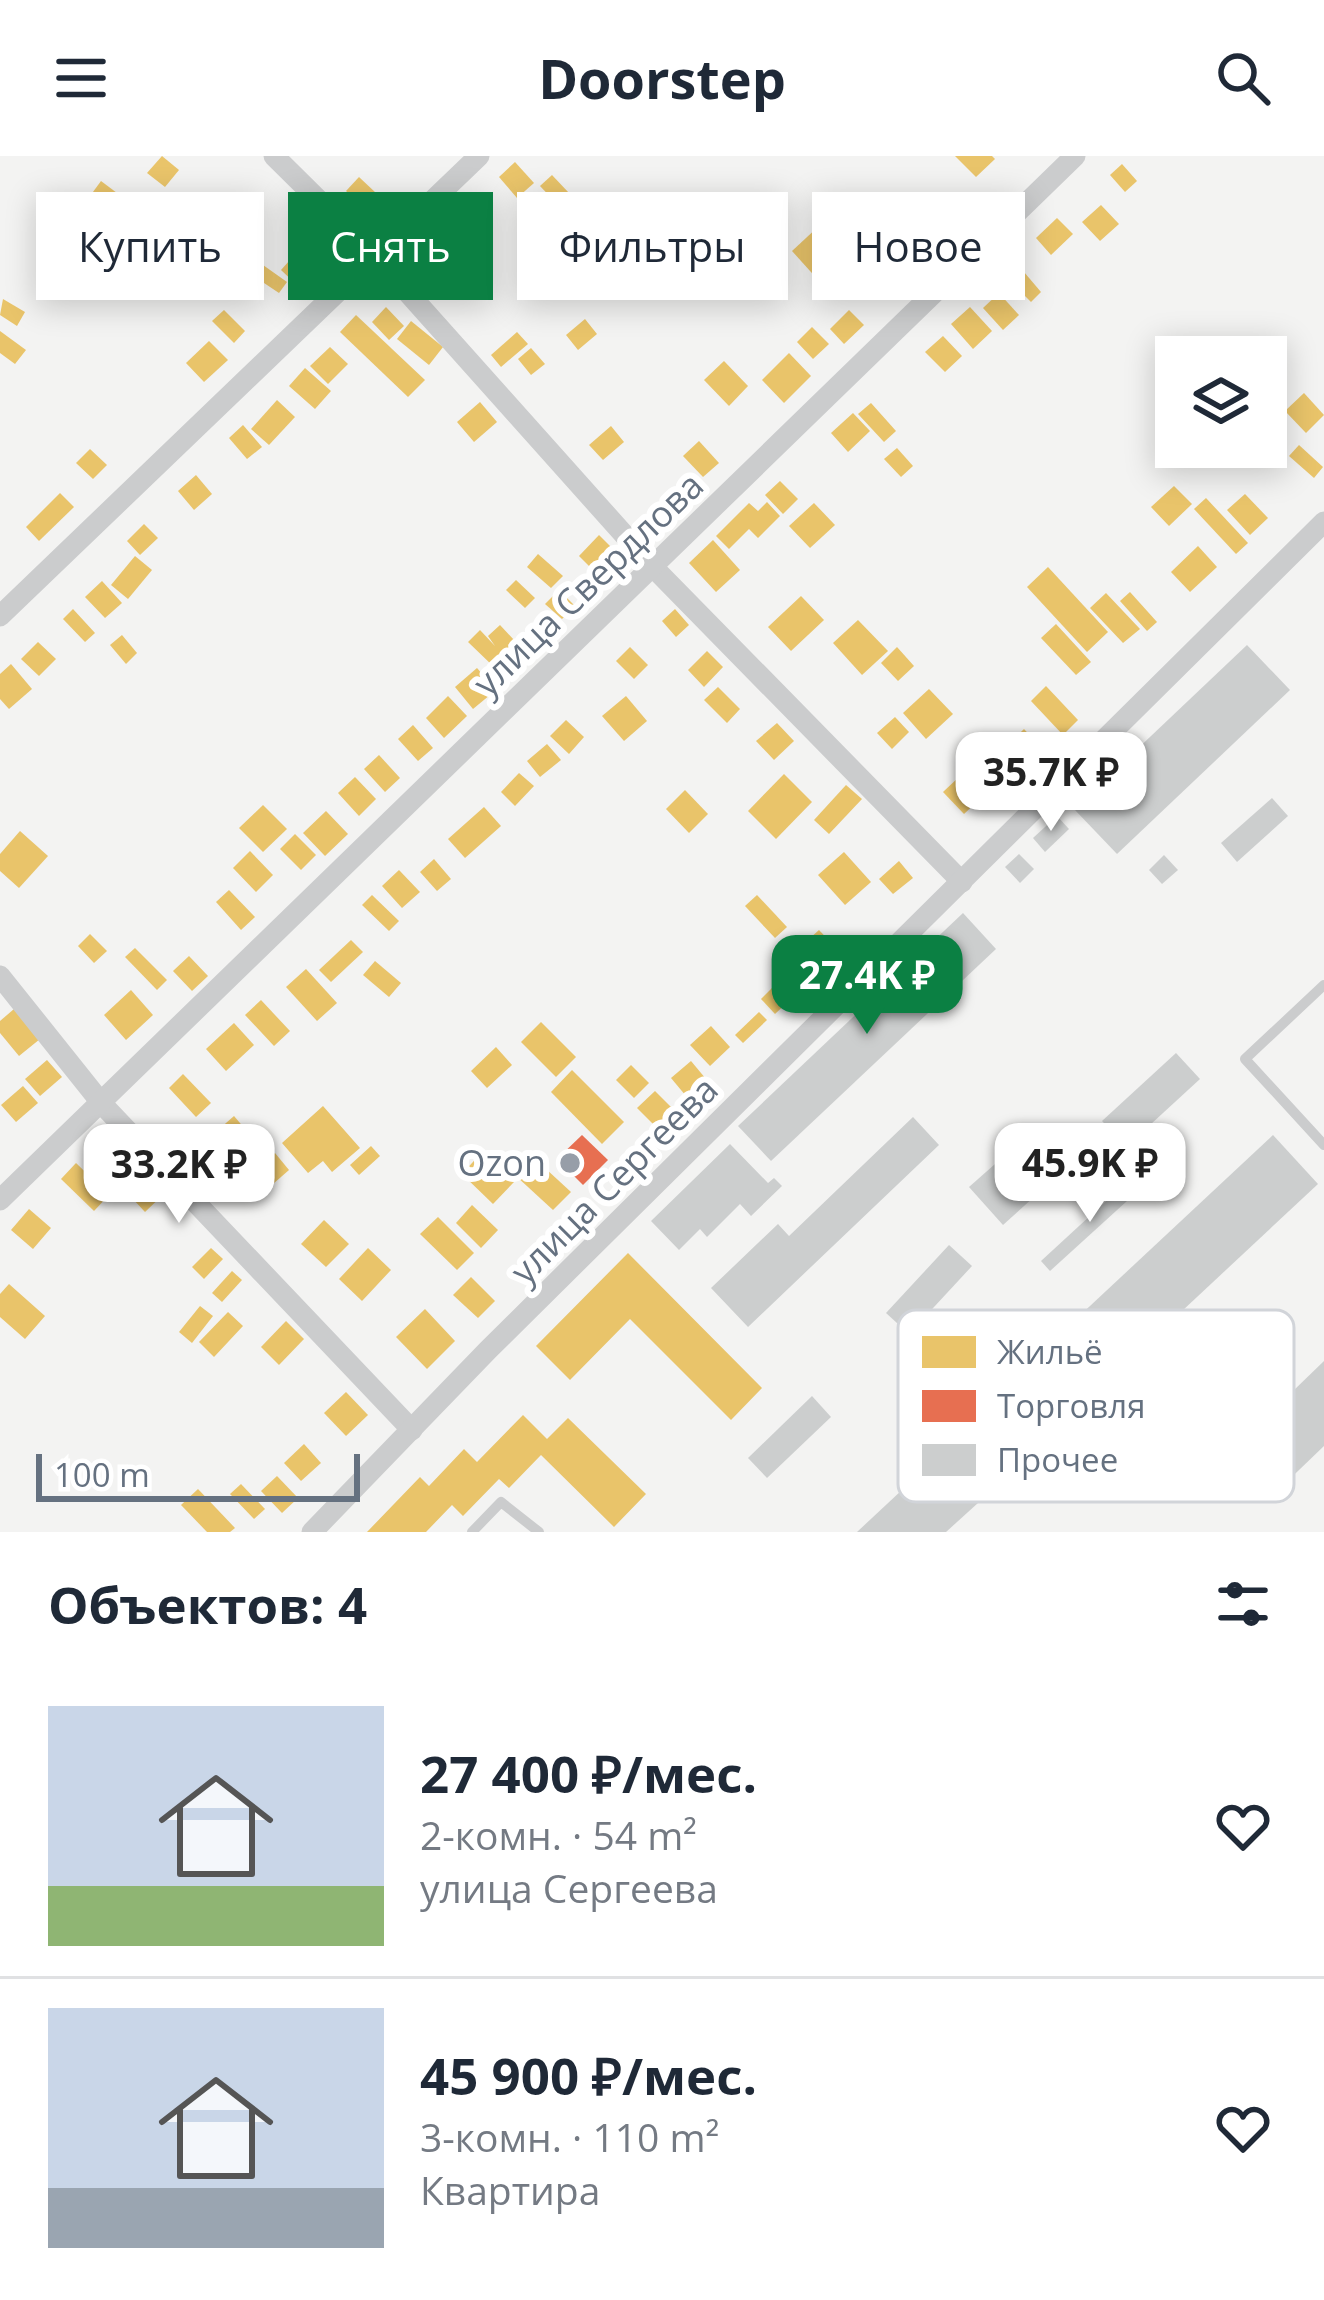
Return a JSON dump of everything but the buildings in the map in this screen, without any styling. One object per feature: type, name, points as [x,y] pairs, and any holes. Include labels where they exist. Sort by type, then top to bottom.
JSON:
[{"type":"street","points":[[274,156],[310,192]]},
{"type":"street","points":[[442,192],[478,156]]},
{"type":"street","name":"улица Свердлова","points":[[0,1200],[1075,156]]},
{"type":"street","points":[[0,616],[331,300]]},
{"type":"street","points":[[414,300],[653,567],[962,882]]},
{"type":"street","name":"улица Сергеева","points":[[312,1532],[1324,522]]},
{"type":"street","points":[[0,976],[100,1107],[412,1430]]},
{"type":"lane","points":[[1324,985],[1245,1059],[1324,1144]]},
{"type":"lane","points":[[472,1532],[501,1502],[539,1532]]},
{"type":"place","name":"Ozon","points":[[570,1163]]}]
